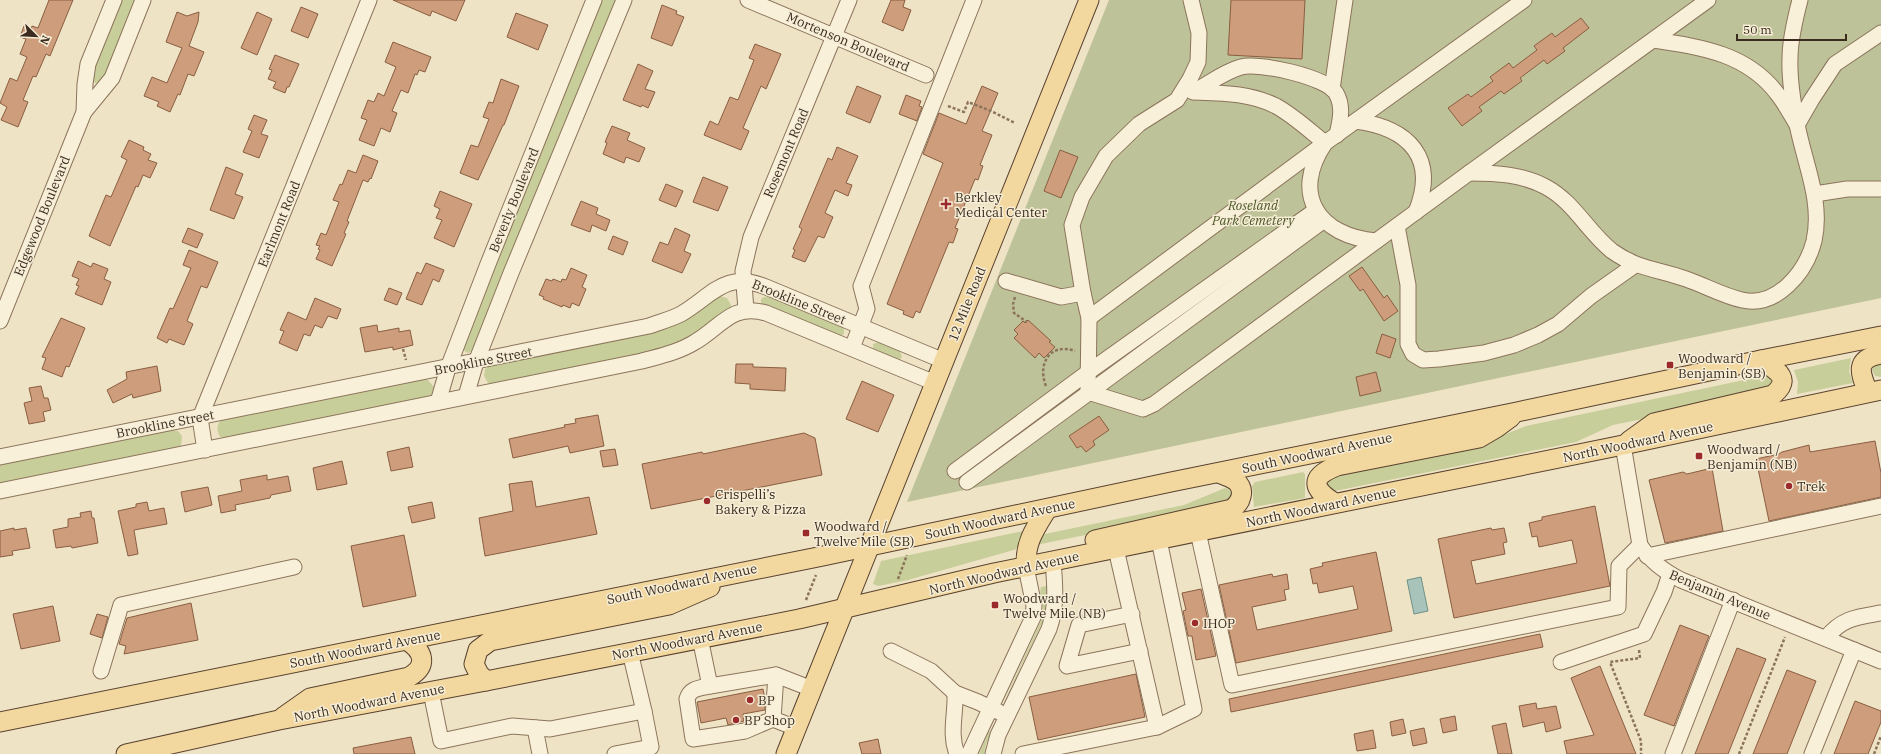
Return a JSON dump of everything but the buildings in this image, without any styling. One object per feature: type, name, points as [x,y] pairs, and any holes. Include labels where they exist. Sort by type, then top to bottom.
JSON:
[{"type":"main road","name":"12 Mile Road","points":[[786,754],[1089,0]]},
{"type":"main road","name":"South Woodward Avenue","points":[[0,722],[746,572],[1881,336]]},
{"type":"main road","points":[[1874,391],[1860,371],[1862,365],[1871,356],[1881,354]]},
{"type":"main road","points":[[1623,445],[1654,423],[1773,395],[1779,390],[1782,383],[1782,376],[1779,372],[1761,360]]},
{"type":"main road","name":"North Woodward Avenue","points":[[126,754],[279,720],[431,692],[799,619],[1053,561],[1623,445],[1874,391]]},
{"type":"main road","points":[[1336,504],[1323,496],[1318,488],[1319,478],[1326,470],[1337,466],[1479,438],[1496,428],[1517,412]]},
{"type":"main road","points":[[1053,561],[1093,541],[1232,509],[1241,500],[1242,492],[1237,482],[1219,473]]},
{"type":"main road","points":[[1026,567],[1026,553],[1030,539],[1047,509]]},
{"type":"main road","points":[[486,681],[479,674],[474,664],[478,650],[490,641],[669,605],[746,572]]},
{"type":"main road","points":[[279,720],[310,698],[409,677],[417,673],[422,660],[421,654],[416,646],[408,641]]},
{"type":"street","name":"Edgewood Boulevard","points":[[84,112],[85,84],[88,64],[114,0]]},
{"type":"street","name":"Edgewood Boulevard","points":[[0,321],[84,112],[112,78],[144,0]]},
{"type":"street","name":"Earlmont Road","points":[[204,450],[200,418],[368,0]]},
{"type":"street","name":"Beverly Boulevard","points":[[438,402],[448,368],[488,264],[594,0]]},
{"type":"street","name":"Beverly Boulevard","points":[[466,396],[476,362],[624,0]]},
{"type":"street","name":"Mortenson Boulevard","points":[[748,0],[926,75]]},
{"type":"street","name":"Rosemont Road","points":[[746,310],[742,280],[750,237],[849,0]]},
{"type":"street","points":[[852,348],[867,309],[861,286],[974,0]]},
{"type":"street","points":[[1177,100],[1198,62],[1199,33],[1191,0]]},
{"type":"street","points":[[1332,89],[1345,0]]},
{"type":"street","points":[[1089,318],[1331,139],[1524,0]]},
{"type":"street","points":[[1088,392],[1143,409],[1154,404],[1708,0]]},
{"type":"street","points":[[1469,173],[1503,173],[1525,178],[1546,187],[1573,208],[1599,239],[1613,251],[1635,265],[1684,278],[1742,300],[1760,301],[1775,295],[1789,284],[1801,270],[1809,256],[1814,240],[1815,194],[1797,125],[1790,58],[1795,20],[1800,0]]},
{"type":"street","points":[[1797,125],[1835,64],[1881,33]]},
{"type":"street","points":[[1654,40],[1693,46],[1729,55],[1763,78],[1779,95],[1797,125]]},
{"type":"street","points":[[1088,392],[1087,373],[1089,318],[1083,293],[1072,225],[1082,197],[1106,156],[1139,124],[1177,100],[1194,92],[1229,71],[1251,65],[1278,69],[1317,81],[1332,89],[1336,93],[1340,104],[1341,116],[1331,139],[1318,154],[1310,179],[1310,193],[1320,215],[1339,232],[1358,239],[1376,241]]},
{"type":"street","points":[[1194,92],[1234,94],[1263,101],[1331,139]]},
{"type":"street","points":[[1356,121],[1375,124],[1387,128],[1405,139],[1416,152],[1421,164],[1424,178],[1422,197],[1416,212]]},
{"type":"street","points":[[1815,194],[1847,189],[1881,189]]},
{"type":"street","points":[[955,472],[1087,373],[1320,215]]},
{"type":"street","points":[[967,482],[1088,392],[1320,215]]},
{"type":"street","points":[[1397,226],[1408,285],[1408,344],[1413,354],[1423,360],[1484,353],[1514,345],[1538,335],[1558,324],[1591,296],[1635,265]]},
{"type":"street","name":"Brookline Street","points":[[0,457],[448,368],[649,326],[679,315],[729,282],[742,280],[754,282],[944,361]]},
{"type":"street","points":[[1013,283],[1061,297],[1083,293]]},
{"type":"street","name":"Brookline Street","points":[[746,310],[766,313],[935,383]]},
{"type":"street","points":[[0,491],[619,366],[676,351],[695,343],[728,317],[746,310]]},
{"type":"street","points":[[1623,445],[1644,551]]},
{"type":"street","points":[[1198,532],[1232,685],[1618,607],[1618,566],[1644,551],[1881,506]]},
{"type":"street","points":[[1023,754],[1157,727],[1194,709],[1159,540]]},
{"type":"street","points":[[1116,549],[1157,727]]},
{"type":"street","name":"Benjamin Avenue","points":[[1644,551],[1663,571],[1881,661]]},
{"type":"street","points":[[993,754],[998,735],[1049,629],[1053,617],[1056,590],[1053,561]]},
{"type":"street","points":[[100,671],[121,605],[294,567]]},
{"type":"street","points":[[969,754],[1033,617],[1034,606],[1026,567]]},
{"type":"street","points":[[1561,662],[1644,634],[1664,592],[1670,574]]},
{"type":"street","points":[[1673,754],[1733,600]]},
{"type":"street","points":[[1826,638],[1835,627],[1841,624],[1858,617],[1881,613]]},
{"type":"street","points":[[1132,614],[1079,626],[1067,666],[1140,651]]},
{"type":"street","points":[[700,638],[710,686]]},
{"type":"street","points":[[1812,754],[1854,650]]},
{"type":"street","points":[[891,651],[931,671],[956,693],[990,707],[1007,716]]},
{"type":"street","points":[[615,754],[651,747],[630,652]]},
{"type":"street","points":[[773,719],[776,674]]},
{"type":"street","points":[[796,728],[773,719],[745,731],[693,739],[686,699],[695,688],[776,674],[812,689]]},
{"type":"street","points":[[431,692],[441,741],[512,726],[550,729],[644,711]]},
{"type":"street","points":[[956,693],[953,734],[957,754]]},
{"type":"street","points":[[535,728],[540,754]]},
{"type":"path","points":[[945,105],[964,112],[968,102],[991,111],[1014,123]]},
{"type":"path","points":[[1013,283],[1014,313],[1027,322]]},
{"type":"path","points":[[404,349],[406,361]]},
{"type":"path","points":[[1054,398],[1047,388],[1042,372],[1048,355],[1066,349],[1072,350],[1088,358]]},
{"type":"path","points":[[897,581],[907,555]]},
{"type":"path","points":[[806,600],[816,575]]},
{"type":"path","points":[[1739,754],[1786,635]]},
{"type":"path","points":[[1641,754],[1641,740],[1610,662],[1640,658],[1638,647],[1642,647]]},
{"type":"path","points":[[1874,754],[1881,736]]},
{"type":"green space","points":[[121,0],[136,0],[104,77],[98,82],[92,82],[90,81],[92,72]]},
{"type":"green space","points":[[602,0],[617,0],[472,351],[468,353],[463,350],[462,346]]},
{"type":"green space","name":"Roseland Park Cemetery","points":[[1109,0],[1881,0],[1881,298],[907,502]]},
{"type":"green space","points":[[719,296],[727,298],[731,305],[731,309],[715,324],[667,349],[492,384],[488,383],[484,376],[485,369],[489,366],[636,336]]},
{"type":"green space","points":[[769,296],[842,326],[844,329],[844,334],[839,337],[765,307],[761,303],[761,299]]},
{"type":"green space","points":[[879,342],[900,351],[902,357],[899,361],[873,350],[873,344]]},
{"type":"green space","points":[[1851,358],[1849,371],[1853,383],[1797,394],[1798,382],[1794,370]]},
{"type":"green space","points":[[1881,360],[1881,377],[1875,376],[1872,370],[1874,364]]},
{"type":"green space","points":[[1763,376],[1771,377],[1774,383],[1766,394],[1613,425],[1576,442],[1335,491],[1329,489],[1327,484],[1328,478],[1332,475],[1488,441],[1526,426]]},
{"type":"green space","points":[[425,379],[428,380],[434,387],[431,395],[424,399],[229,437],[220,437],[218,433],[218,426],[221,420]]},
{"type":"green space","points":[[171,430],[178,431],[182,436],[181,446],[175,450],[0,485],[0,464]]},
{"type":"green space","points":[[1303,472],[1305,474],[1305,498],[1254,507],[1252,486],[1255,482]]},
{"type":"green space","points":[[1225,488],[1230,490],[1234,496],[1228,506],[1036,545],[1042,535],[1045,534],[1184,505]]},
{"type":"green space","points":[[1023,531],[1025,532],[1021,548],[908,580],[878,586],[873,584],[881,561]]},
{"type":"green space","points":[[1047,586],[1050,593],[1045,617],[1003,704],[1043,616],[1040,590],[1041,587]]},
{"type":"green space","points":[[989,731],[991,733],[986,744],[984,754],[979,754]]},
{"type":"water","points":[[1421,577],[1428,611],[1414,614],[1407,580]]},
{"type":"place","name":"Berkley Medical Center","points":[[946,204]]},
{"type":"place","name":"Woodward / Benjamin (SB)","points":[[1670,365]]},
{"type":"place","name":"Woodward / Benjamin (NB)","points":[[1699,456]]},
{"type":"place","name":"Trek","points":[[1789,486]]},
{"type":"place","name":"Crispelli’s Bakery & Pizza","points":[[707,501]]},
{"type":"place","name":"Woodward / Twelve Mile (SB)","points":[[806,533]]},
{"type":"place","name":"Woodward / Twelve Mile (NB)","points":[[995,605]]},
{"type":"place","name":"IHOP","points":[[1195,623]]},
{"type":"place","name":"BP","points":[[750,700]]},
{"type":"place","name":"BP Shop","points":[[736,720]]}]
